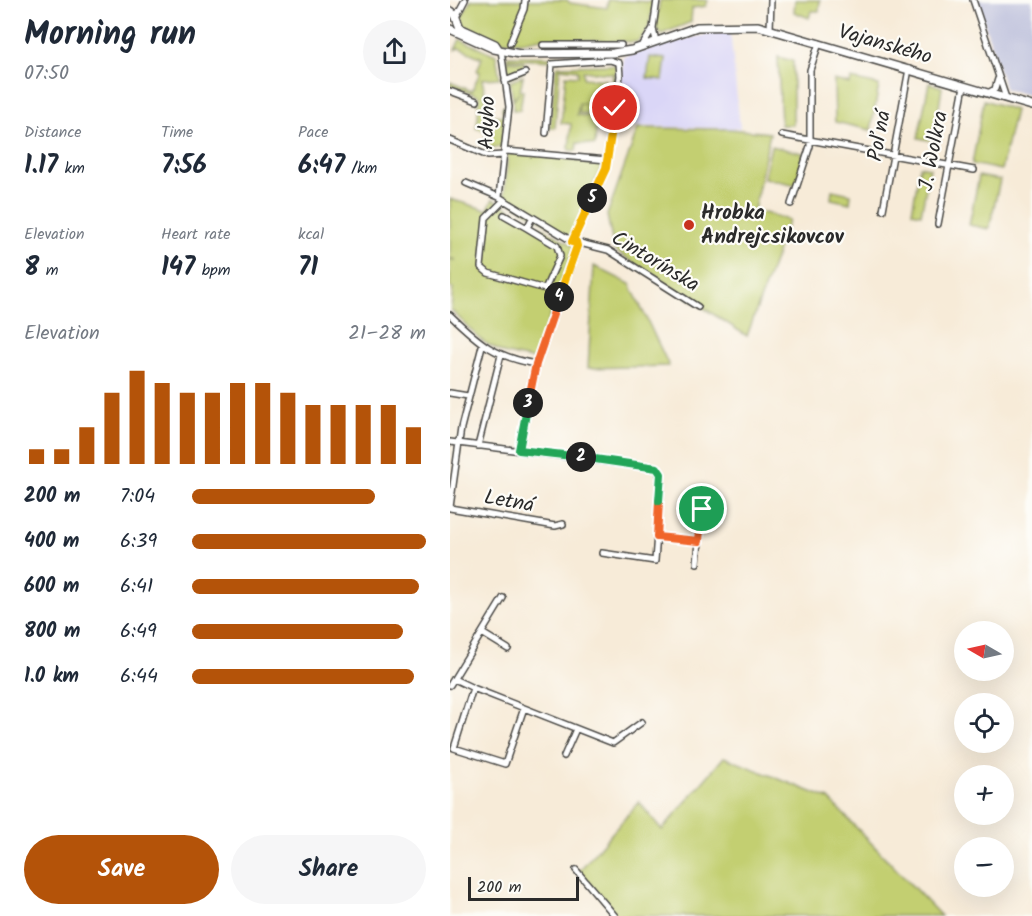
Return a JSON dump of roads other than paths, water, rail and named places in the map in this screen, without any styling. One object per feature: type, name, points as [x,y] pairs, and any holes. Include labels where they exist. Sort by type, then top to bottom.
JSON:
[{"type":"main road","name":"Vajanského","points":[[453,14],[450,29],[500,50],[520,54],[586,57],[642,46],[705,26],[746,24],[819,43],[1032,106]]},
{"type":"main road","name":"Vajanského","points":[[453,14],[466,32],[495,44],[500,50]]},
{"type":"street","points":[[453,14],[465,0]]},
{"type":"street","points":[[510,43],[525,9],[525,0]]},
{"type":"street","points":[[656,40],[653,28],[657,0]]},
{"type":"street","points":[[770,29],[771,0]]},
{"type":"street","points":[[973,0],[1006,98]]},
{"type":"street","points":[[642,46],[653,28]]},
{"type":"street","points":[[791,204],[811,140],[810,70],[819,43]]},
{"type":"street","points":[[543,45],[621,45]]},
{"type":"street","points":[[586,57],[587,45]]},
{"type":"street","name":"Adyho","points":[[500,50],[509,100],[501,199]]},
{"type":"street","name":"Vajanského","points":[[546,133],[552,64],[586,57],[619,63],[607,160]]},
{"type":"street","name":"Poľná","points":[[883,210],[909,69]]},
{"type":"street","points":[[505,81],[525,73]]},
{"type":"street","points":[[988,93],[995,89],[998,79]]},
{"type":"street","name":"J. Wolkra","points":[[938,224],[964,86]]},
{"type":"street","points":[[450,91],[477,100]]},
{"type":"street","points":[[782,135],[974,170]]},
{"type":"street","points":[[450,140],[488,156],[504,153],[607,160],[606,168],[574,242],[577,246],[536,364],[519,450]]},
{"type":"street","name":"Cintorínska","points":[[466,183],[501,199],[574,242],[608,250],[698,308]]},
{"type":"street","points":[[501,199],[486,218],[481,267],[488,273],[545,289],[560,256],[557,246],[504,215]]},
{"type":"street","points":[[527,228],[532,218]]},
{"type":"street","points":[[450,315],[482,346],[501,355],[536,364]]},
{"type":"street","points":[[450,508],[468,396],[482,346]]},
{"type":"street","points":[[478,446],[501,355]]},
{"type":"street","points":[[450,393],[468,396]]},
{"type":"street","points":[[450,442],[648,466],[659,471],[662,479],[655,561],[602,553]]},
{"type":"street","name":"Letná","points":[[450,508],[555,526],[563,524]]},
{"type":"street","points":[[697,563],[702,509]]},
{"type":"street","points":[[657,537],[699,541]]},
{"type":"street","points":[[450,685],[503,598]]},
{"type":"street","points":[[482,633],[508,649]]},
{"type":"street","points":[[454,679],[613,743],[642,722]]},
{"type":"street","points":[[473,688],[454,748],[505,764],[524,708]]},
{"type":"street","points":[[564,756],[576,729]]},
{"type":"street","points":[[576,870],[615,916]]},
{"type":"place","name":"Hrobka Andrejcsikovcov","points":[[689,225]]}]
